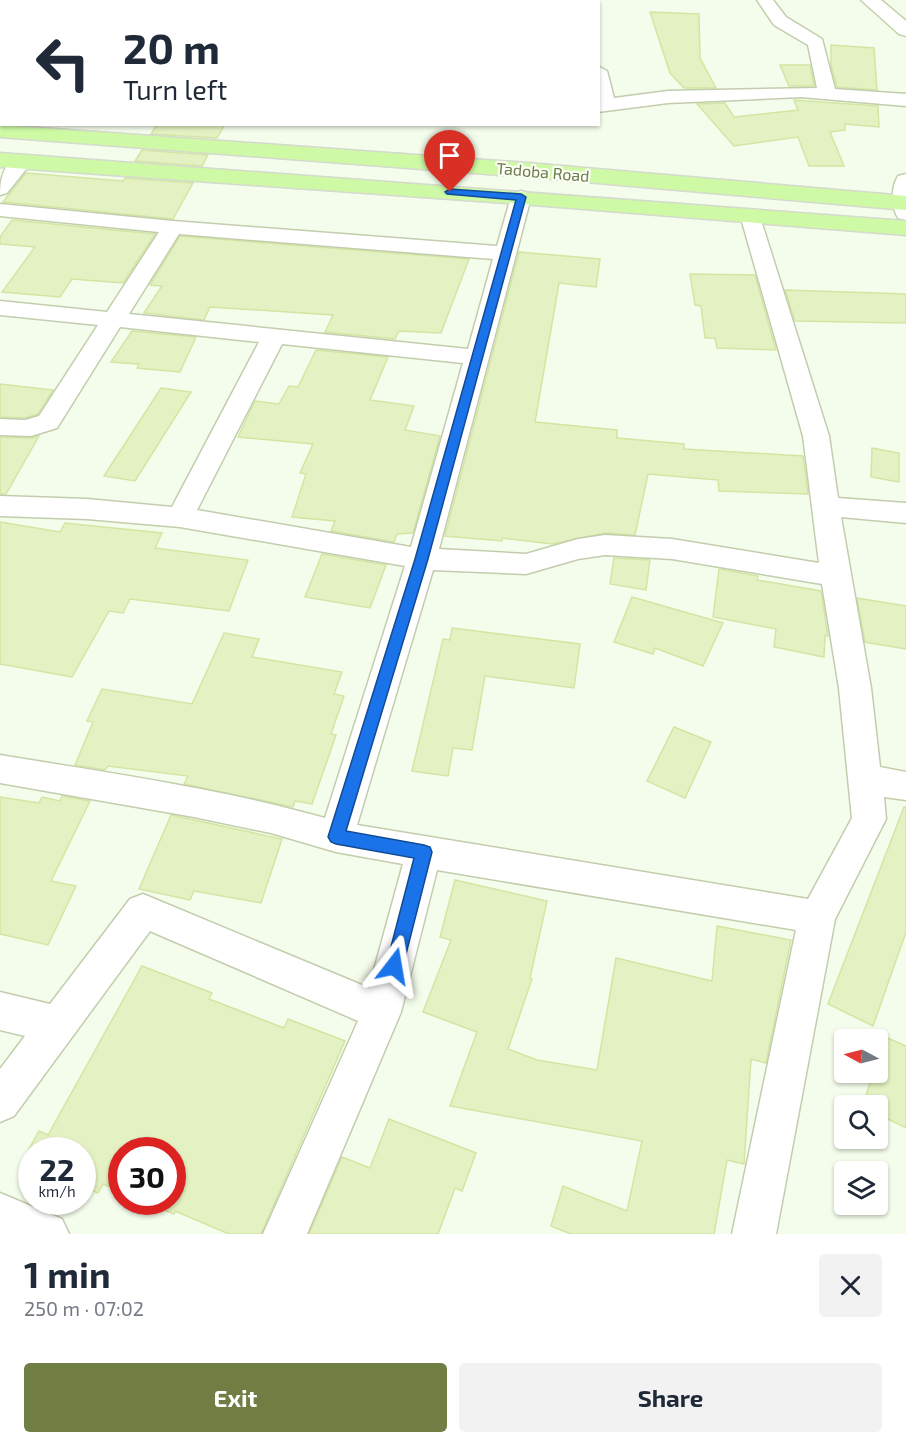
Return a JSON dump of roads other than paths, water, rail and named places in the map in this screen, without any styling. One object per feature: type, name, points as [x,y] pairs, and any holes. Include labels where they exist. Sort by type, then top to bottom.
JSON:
[{"type":"main road","name":"Tadoba Road","points":[[0,131],[905,200]]},
{"type":"main road","name":"Tadoba Road","points":[[11,161],[521,197],[752,218],[906,228]]},
{"type":"street","points":[[765,0],[780,21],[816,43],[826,94]]},
{"type":"street","points":[[870,0],[904,27]]},
{"type":"street","points":[[600,85],[603,105],[668,98],[801,92],[906,100]]},
{"type":"street","points":[[0,189],[11,161]]},
{"type":"street","points":[[336,837],[422,559],[521,197]]},
{"type":"street","points":[[0,210],[173,227],[505,252]]},
{"type":"street","points":[[752,218],[816,436],[835,576],[855,688],[869,819],[817,917],[754,1234]]},
{"type":"street","points":[[0,427],[20,429],[37,427],[48,422],[173,227]]},
{"type":"street","points":[[0,308],[477,357]]},
{"type":"street","points":[[180,518],[274,336]]},
{"type":"street","points":[[0,506],[87,509],[180,518],[422,559],[526,564],[578,549],[605,545],[672,549],[835,576]]},
{"type":"street","points":[[825,506],[906,513]]},
{"type":"street","points":[[0,769],[194,802],[271,818],[336,837],[817,917]]},
{"type":"street","points":[[864,779],[906,786]]},
{"type":"street","points":[[285,1234],[382,1012],[424,852]]},
{"type":"street","points":[[0,1101],[143,911],[382,1012]]},
{"type":"street","points":[[0,1011],[58,1025]]},
{"type":"street","points":[[0,1215],[47,1234]]}]
